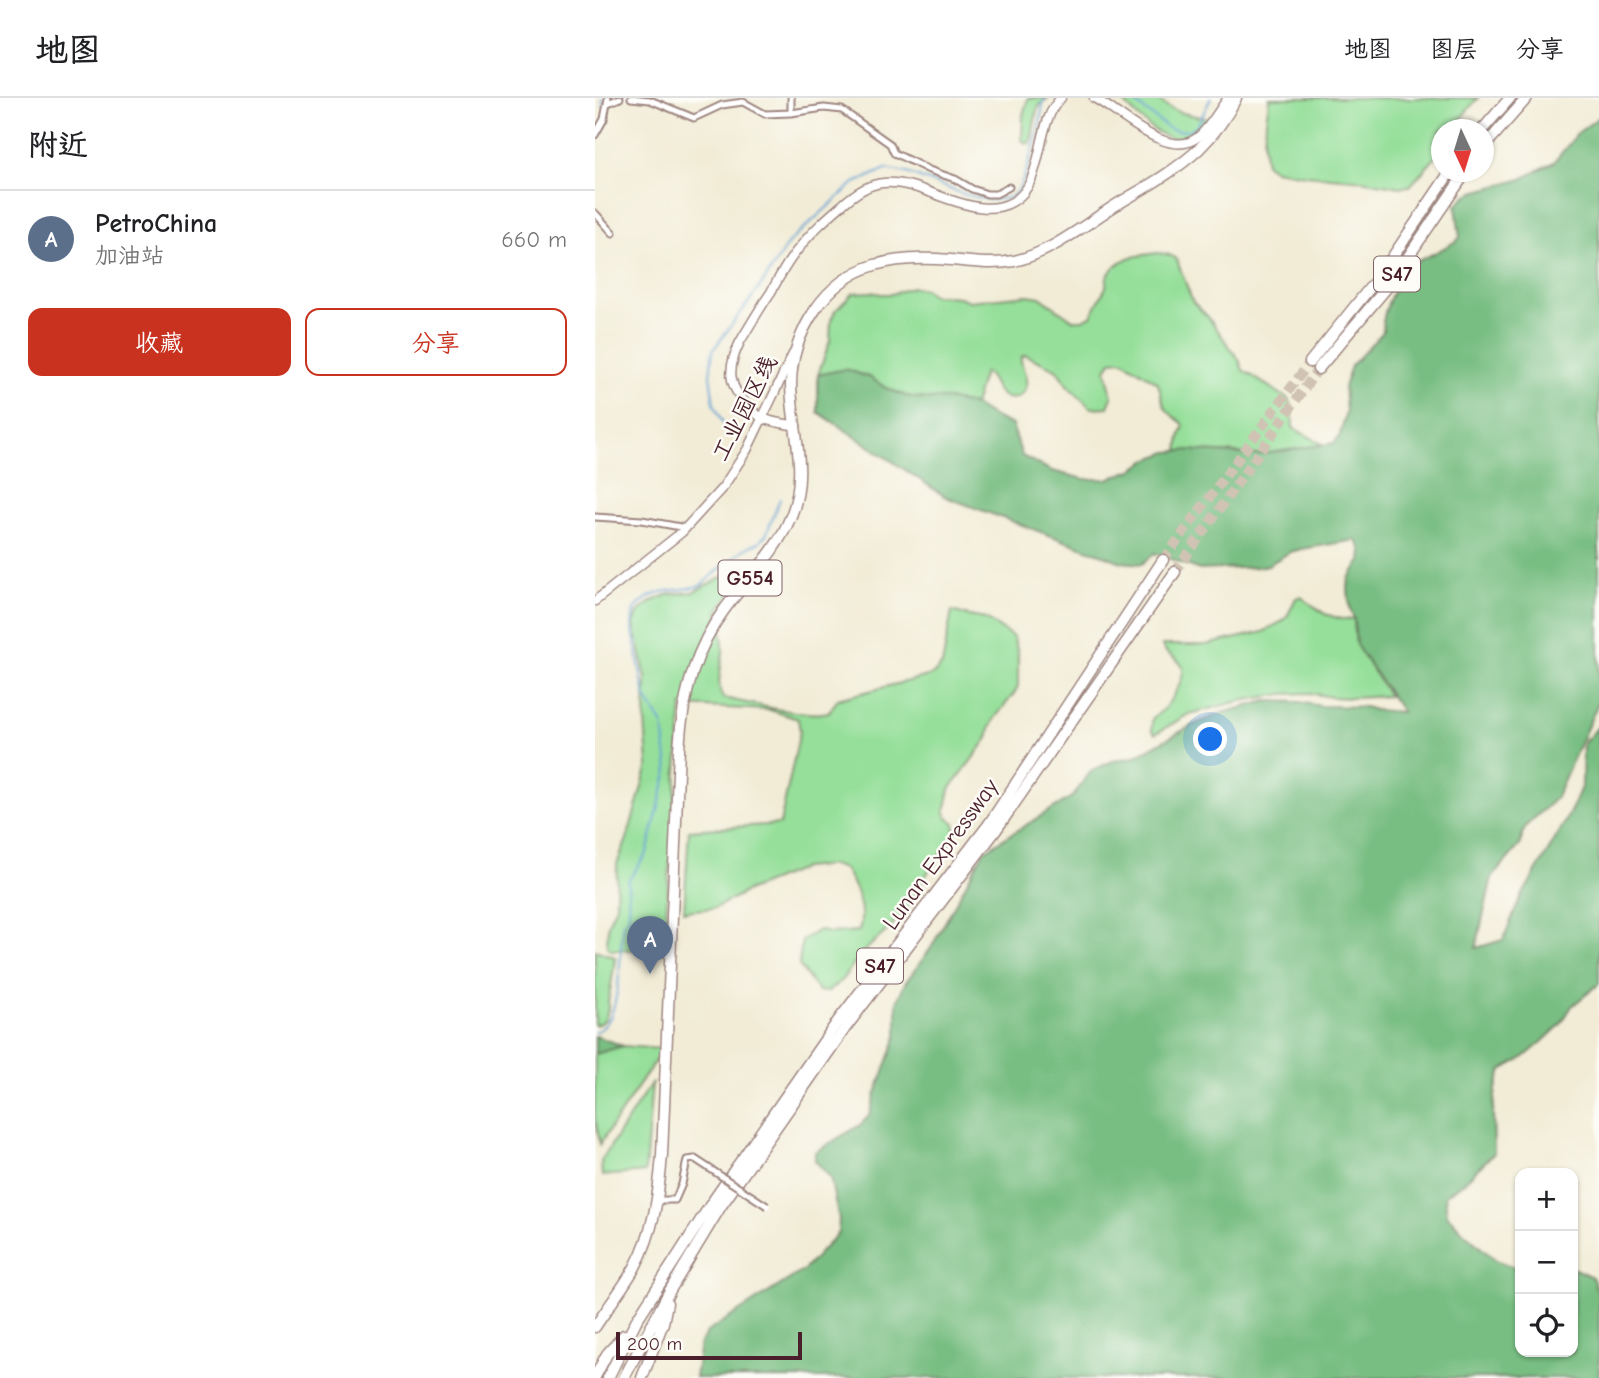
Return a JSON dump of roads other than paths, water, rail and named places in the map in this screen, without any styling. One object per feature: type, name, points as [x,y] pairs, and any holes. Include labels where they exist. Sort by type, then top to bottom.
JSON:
[{"type":"highway","name":"G554","points":[[595,1327],[638,1260],[651,1226],[657,1200],[662,1155],[680,738],[684,706],[694,666],[710,631],[768,556],[791,516],[800,476],[791,377],[799,342],[815,310],[831,291],[852,275],[873,265],[915,258],[1004,262],[1034,254],[1058,242],[1157,180],[1193,154],[1216,131],[1236,98]]},
{"type":"highway","points":[[1492,119],[1510,98]]},
{"type":"highway","points":[[1494,136],[1527,98]]},
{"type":"highway","name":"S47","points":[[1443,182],[1381,274],[1314,365],[1389,285],[1459,182]]},
{"type":"highway","name":"Lunan Expressway","points":[[608,1378],[636,1321],[713,1201],[838,1021],[989,824],[1163,561]]},
{"type":"highway","name":"Lunan Expressway","points":[[624,1378],[669,1292],[721,1206],[830,1050],[996,830],[1175,572]]},
{"type":"highway","points":[[642,1378],[663,1323],[669,1292]]},
{"type":"highway","points":[[595,1377],[607,1354],[636,1321]]},
{"type":"street","points":[[595,135],[607,105],[621,98]]},
{"type":"street","points":[[631,98],[650,100],[694,118],[722,105],[743,102],[765,114],[824,108],[842,110],[890,144],[894,153],[955,179],[989,208],[1011,203],[1023,194],[1029,183],[1050,113],[1061,98]]},
{"type":"street","points":[[791,98],[791,113]]},
{"type":"street","points":[[1094,98],[1156,138],[1181,145],[1201,134],[1228,98]]},
{"type":"street","points":[[796,426],[762,418],[738,395],[731,379],[731,362],[740,342],[797,249],[820,224],[857,193],[880,183],[972,196],[996,194],[1009,187]]},
{"type":"street","points":[[595,213],[613,233]]},
{"type":"street","name":"工业园区线","points":[[595,601],[686,528],[734,472],[799,342]]},
{"type":"street","points":[[595,517],[642,520],[686,528]]},
{"type":"street","points":[[657,1200],[675,1199],[682,1184],[687,1160],[695,1159],[767,1206]]},
{"type":"waterway","points":[[602,98],[603,106]]},
{"type":"waterway","points":[[734,435],[724,425],[714,404],[710,375],[713,350],[789,242],[853,184],[886,169],[907,173],[966,195],[990,200],[1010,198],[1019,189],[1025,175],[1039,128],[1044,98]]},
{"type":"waterway","points":[[1129,98],[1168,128],[1178,131],[1197,126],[1211,98]]},
{"type":"waterway","points":[[595,140],[607,123],[607,111]]},
{"type":"waterway","points":[[595,1032],[605,1025],[612,1012],[618,987],[623,922],[629,918],[628,881],[647,853],[668,770],[663,725],[645,696],[632,625],[634,610],[650,596],[658,593],[701,585],[743,550],[759,542],[766,535],[780,499]]},
{"type":"tunnel","points":[[1163,560],[1310,362]]},
{"type":"tunnel","points":[[1175,572],[1318,369]]},
{"type":"place","name":"PetroChina","points":[[650,974]]}]
